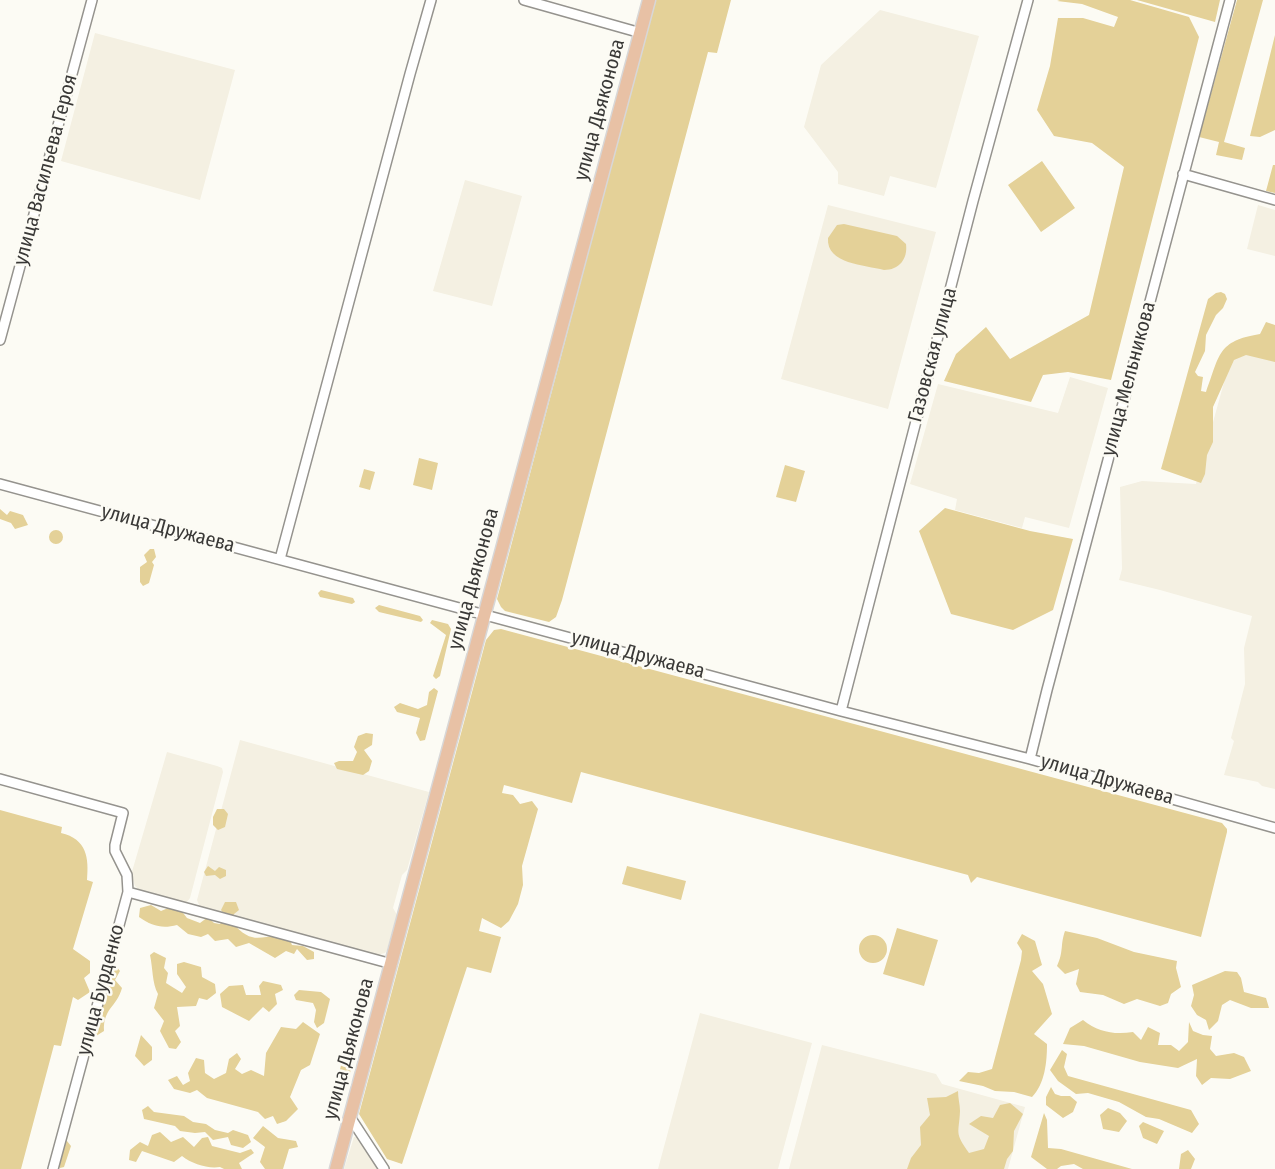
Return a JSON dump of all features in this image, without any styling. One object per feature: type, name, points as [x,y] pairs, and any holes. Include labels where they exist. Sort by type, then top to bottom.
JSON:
[{"type":"main road","name":"улица Дьяконова","points":[[336,1169],[649,0]]},
{"type":"street","name":"улица Васильева Героя","points":[[0,340],[92,0]]},
{"type":"street","points":[[280,559],[431,0]]},
{"type":"street","points":[[524,0],[641,33]]},
{"type":"street","name":"Газовская улица","points":[[841,711],[973,201],[1028,0]]},
{"type":"street","name":"улица Мельникова","points":[[1030,759],[1230,0]]},
{"type":"street","points":[[1183,174],[1275,200]]},
{"type":"street","name":"улица Дружаева","points":[[0,484],[841,711],[1030,759],[1275,828]]},
{"type":"street","name":"улица Бурденко","points":[[0,779],[123,813],[115,845],[127,875],[128,892],[53,1169]]},
{"type":"street","points":[[128,892],[392,964]]},
{"type":"street","points":[[351,1117],[384,1169]]},
{"type":"shaded area","points":[[655,0],[731,0],[717,53],[708,52],[562,600],[556,617],[549,622],[505,611],[497,599]]},
{"type":"shaded area","points":[[1130,0],[1189,17],[1199,37],[1111,380],[1068,372],[1043,375],[1031,402],[944,381],[956,354],[986,327],[1010,359],[1089,315],[1124,167],[1092,143],[1054,136],[1037,110],[1050,66],[1058,18],[1083,18],[1114,27],[1118,17],[1082,4],[1057,1]]},
{"type":"shaded area","points":[[1137,0],[1220,0],[1215,22]]},
{"type":"shaded area","points":[[1237,0],[1263,0],[1224,142],[1245,148],[1242,160],[1216,155],[1219,142],[1199,137]]},
{"type":"shaded area","points":[[880,10],[979,36],[936,188],[890,176],[884,196],[838,184],[838,172],[804,127],[821,65]]},
{"type":"shaded area","points":[[95,33],[235,70],[200,200],[61,161]]},
{"type":"shaded area","points":[[1275,35],[1275,130],[1260,137],[1250,136]]},
{"type":"shaded area","points":[[1042,161],[1075,208],[1041,232],[1008,185]]},
{"type":"shaded area","points":[[1273,165],[1275,165],[1275,193],[1266,191]]},
{"type":"shaded area","points":[[465,180],[522,196],[492,306],[433,291]]},
{"type":"shaded area","points":[[828,205],[936,232],[888,409],[781,379]]},
{"type":"shaded area","points":[[1258,205],[1275,210],[1275,256],[1247,249]]},
{"type":"shaded area","points":[[844,224],[897,236],[906,244],[904,259],[898,266],[884,270],[857,265],[840,258],[829,247],[828,238],[837,225]]},
{"type":"shaded area","points":[[1221,292],[1227,299],[1206,335],[1205,351],[1195,372],[1198,376],[1203,377],[1201,391],[1206,392],[1222,352],[1235,341],[1260,334],[1266,322],[1275,325],[1275,362],[1246,355],[1234,360],[1213,407],[1213,442],[1207,455],[1205,474],[1201,483],[1161,469],[1208,299]]},
{"type":"shaded area","points":[[1234,346],[1275,356],[1275,789],[1262,786],[1258,782],[1224,775],[1234,741],[1231,738],[1245,684],[1244,648],[1252,616],[1119,580],[1122,569],[1120,487],[1142,481],[1196,484]]},
{"type":"shaded area","points":[[1070,377],[1108,388],[1069,528],[1025,517],[1022,528],[955,510],[957,499],[910,484],[938,384],[1058,413]]},
{"type":"shaded area","points":[[419,458],[438,463],[432,490],[413,485]]},
{"type":"shaded area","points":[[785,465],[805,471],[796,502],[776,497]]},
{"type":"shaded area","points":[[364,469],[375,472],[370,490],[359,487]]},
{"type":"shaded area","points":[[945,508],[1030,531],[1073,539],[1053,610],[1013,630],[951,614],[919,531]]},
{"type":"shaded area","points":[[0,509],[7,515],[10,511],[23,515],[28,525],[15,529],[11,523],[0,519]]},
{"type":"shaded area","points":[[56,530],[61,532],[63,537],[61,542],[56,544],[51,542],[49,537],[51,532]]},
{"type":"shaded area","points":[[150,549],[154,549],[156,557],[152,562],[154,565],[149,583],[143,586],[140,582],[140,567],[147,562],[144,555]]},
{"type":"shaded area","points":[[321,590],[353,598],[355,602],[352,604],[320,597],[318,593]]},
{"type":"shaded area","points":[[379,605],[420,616],[423,620],[421,622],[379,612],[375,608]]},
{"type":"shaded area","points":[[432,620],[448,624],[451,629],[440,676],[436,679],[433,676],[446,635],[430,623]]},
{"type":"shaded area","points":[[501,629],[1222,823],[1227,832],[1201,937],[977,877],[971,883],[968,875],[581,772],[572,803],[504,785],[502,793],[513,795],[520,804],[532,801],[538,809],[522,866],[523,885],[518,904],[509,921],[501,928],[482,918],[479,931],[501,937],[491,973],[467,967],[402,1164],[387,1159],[359,1114],[486,640],[494,630]]},
{"type":"shaded area","points":[[434,688],[438,691],[425,740],[420,741],[416,733],[420,718],[397,712],[394,707],[400,703],[418,709],[427,705],[429,692]]},
{"type":"shaded area","points":[[366,733],[373,734],[372,745],[364,750],[372,761],[369,771],[363,775],[337,769],[334,763],[353,761],[357,752],[354,747],[358,736]]},
{"type":"shaded area","points":[[240,740],[429,792],[407,870],[402,875],[393,908],[397,915],[385,953],[377,955],[204,909],[199,905],[197,900]]},
{"type":"shaded area","points":[[167,752],[217,766],[222,768],[223,772],[190,898],[187,902],[181,903],[143,893],[135,886],[131,875]]},
{"type":"shaded area","points":[[217,809],[224,809],[228,814],[225,827],[218,830],[213,825],[213,817]]},
{"type":"shaded area","points":[[0,810],[62,827],[61,833],[76,840],[84,850],[87,857],[87,880],[93,882],[73,949],[90,961],[90,973],[84,978],[90,992],[78,1000],[73,997],[61,1046],[54,1045],[21,1169],[0,1169]]},
{"type":"shaded area","points":[[208,866],[215,871],[219,867],[226,870],[226,876],[220,879],[215,875],[206,876],[204,872]]},
{"type":"shaded area","points":[[627,866],[686,881],[681,900],[622,884]]},
{"type":"shaded area","points":[[225,902],[236,902],[239,910],[231,921],[247,935],[260,938],[280,936],[289,938],[292,945],[303,946],[314,952],[314,959],[307,960],[297,949],[294,954],[286,951],[275,958],[249,943],[236,947],[228,939],[215,941],[208,934],[201,937],[188,934],[177,925],[157,926],[139,917],[140,908],[151,905],[161,911],[173,906],[180,909],[187,918],[200,923],[208,917],[214,923],[220,924],[226,917],[221,910]]},
{"type":"shaded area","points":[[897,928],[938,940],[924,986],[883,974]]},
{"type":"shaded area","points":[[1065,931],[1097,938],[1134,952],[1177,961],[1176,968],[1181,987],[1171,994],[1168,1003],[1160,1006],[1137,999],[1124,1004],[1103,995],[1080,992],[1076,984],[1079,969],[1065,974],[1057,966]]},
{"type":"shaded area","points":[[1022,934],[1035,941],[1042,965],[1032,971],[1043,984],[1052,1014],[1034,1034],[1047,1044],[1047,1051],[1040,1086],[1032,1097],[1014,1092],[995,1091],[959,1081],[968,1072],[979,1073],[992,1069],[1021,960],[1022,951],[1017,943]]},
{"type":"shaded area","points":[[873,935],[883,939],[887,949],[883,959],[873,963],[863,959],[859,949],[863,939]]},
{"type":"shaded area","points":[[154,952],[166,958],[164,968],[168,973],[166,983],[182,993],[186,987],[177,974],[177,964],[184,962],[201,967],[202,977],[215,984],[216,993],[207,1000],[199,998],[196,1006],[177,1007],[180,1026],[175,1031],[181,1042],[176,1049],[169,1048],[160,1031],[164,1021],[154,1008],[158,994],[150,955]]},
{"type":"shaded area","points":[[116,966],[120,971],[115,980],[122,988],[108,1012],[104,1031],[96,1036],[94,1024],[102,1014],[99,1004],[109,968]]},
{"type":"shaded area","points":[[1225,971],[1237,972],[1244,992],[1266,998],[1269,1008],[1251,1008],[1230,1000],[1222,1005],[1218,1021],[1209,1030],[1206,1020],[1197,1015],[1191,1006],[1194,995],[1192,985]]},
{"type":"shaded area","points":[[263,981],[281,985],[283,990],[275,994],[277,1004],[269,1012],[263,1007],[249,1021],[222,1007],[220,994],[229,986],[243,985],[246,995],[261,995],[259,986]]},
{"type":"shaded area","points":[[299,990],[321,992],[330,999],[324,1023],[317,1028],[314,1022],[316,1010],[313,1003],[296,1000],[294,995]]},
{"type":"shaded area","points":[[700,1013],[812,1043],[778,1169],[658,1169]]},
{"type":"shaded area","points":[[1083,1020],[1106,1032],[1133,1032],[1141,1040],[1148,1027],[1160,1033],[1158,1045],[1171,1045],[1179,1051],[1188,1042],[1189,1022],[1193,1031],[1212,1036],[1210,1049],[1216,1056],[1234,1053],[1244,1057],[1251,1071],[1230,1079],[1211,1078],[1202,1085],[1196,1076],[1197,1059],[1178,1068],[1140,1062],[1084,1046],[1063,1044],[1070,1028]]},
{"type":"shaded area","points":[[303,1022],[320,1034],[310,1065],[301,1070],[290,1097],[298,1109],[286,1121],[277,1124],[273,1116],[265,1119],[258,1112],[207,1098],[197,1090],[190,1093],[174,1089],[168,1080],[177,1076],[183,1085],[190,1081],[188,1073],[196,1058],[204,1060],[205,1073],[214,1079],[226,1073],[229,1059],[237,1053],[241,1059],[235,1069],[242,1074],[251,1070],[264,1076],[266,1053],[281,1027],[296,1029]]},
{"type":"shaded area","points":[[141,1035],[152,1047],[152,1060],[144,1066],[135,1056]]},
{"type":"shaded area","points":[[822,1045],[936,1074],[942,1084],[1025,1107],[1008,1169],[789,1169]]},
{"type":"shaded area","points":[[350,1049],[353,1054],[350,1074],[343,1080],[339,1074],[344,1052]]},
{"type":"shaded area","points":[[1062,1050],[1067,1054],[1064,1067],[1068,1076],[1191,1110],[1199,1124],[1192,1133],[1159,1119],[1146,1117],[1119,1102],[1088,1093],[1076,1094],[1058,1081],[1050,1070]]},
{"type":"shaded area","points":[[1051,1087],[1055,1094],[1070,1096],[1077,1102],[1073,1112],[1063,1118],[1046,1105],[1046,1097]]},
{"type":"shaded area","points":[[958,1091],[960,1111],[958,1133],[969,1153],[984,1149],[989,1136],[969,1124],[981,1116],[993,1118],[1000,1105],[1010,1103],[1023,1114],[1014,1131],[1013,1151],[1004,1169],[907,1169],[911,1158],[921,1145],[920,1127],[930,1115],[927,1098],[946,1097]]},
{"type":"shaded area","points":[[148,1106],[154,1112],[184,1116],[215,1130],[228,1133],[233,1130],[248,1135],[251,1142],[243,1148],[231,1145],[228,1137],[213,1140],[205,1132],[180,1131],[175,1126],[144,1119],[142,1110]]},
{"type":"shaded area","points":[[1108,1108],[1120,1113],[1127,1121],[1119,1132],[1103,1129],[1100,1115]]},
{"type":"shaded area","points":[[1044,1113],[1047,1120],[1048,1148],[1061,1149],[1132,1169],[1083,1169],[1074,1164],[1057,1169],[1047,1169],[1031,1157]]},
{"type":"shaded area","points":[[1143,1122],[1164,1131],[1157,1144],[1143,1138],[1139,1126]]},
{"type":"shaded area","points":[[263,1126],[278,1138],[296,1141],[298,1147],[289,1149],[283,1169],[265,1169],[260,1162],[265,1147],[253,1138]]},
{"type":"shaded area","points":[[160,1132],[171,1142],[183,1137],[194,1147],[202,1138],[208,1137],[212,1146],[240,1153],[251,1149],[254,1153],[239,1163],[242,1169],[205,1167],[182,1156],[174,1162],[142,1151],[136,1162],[129,1160],[130,1150],[140,1142],[148,1146],[152,1135]]},
{"type":"shaded area","points":[[354,1137],[363,1141],[378,1169],[344,1169]]},
{"type":"shaded area","points":[[67,1141],[71,1146],[64,1167],[60,1168],[56,1164],[62,1142]]},
{"type":"shaded area","points":[[1188,1150],[1195,1159],[1191,1169],[1179,1169],[1181,1154]]}]
